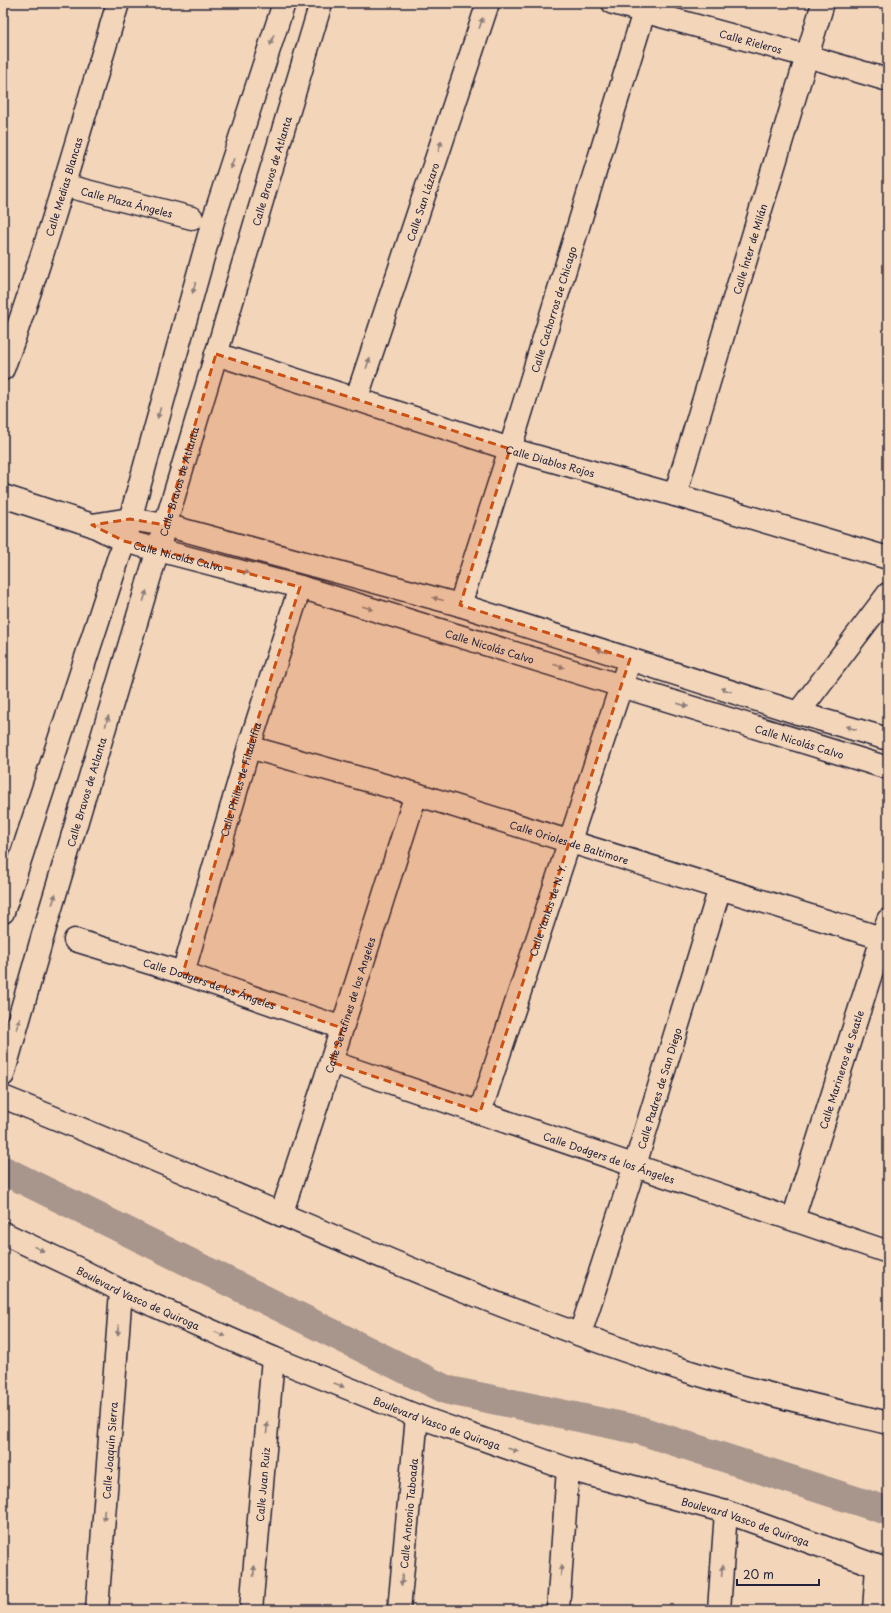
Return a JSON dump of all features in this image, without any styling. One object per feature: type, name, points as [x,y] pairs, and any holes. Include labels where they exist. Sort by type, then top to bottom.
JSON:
[{"type":"street","name":"Calle Medias Blancas","points":[[3,369],[10,328],[63,185],[118,3]]},
{"type":"street","points":[[3,912],[124,541],[213,221],[284,3]]},
{"type":"street","name":"Calle Bravos de Atlanta","points":[[3,1075],[47,920],[321,3]]},
{"type":"street","name":"Calle San Lázaro","points":[[356,400],[488,3]]},
{"type":"street","name":"Calle Rieleros","points":[[613,3],[807,56],[888,80]]},
{"type":"street","name":"Calle Ínter de Milán","points":[[675,495],[822,3]]},
{"type":"street","name":"Calle Cachorros de Chicago","points":[[460,605],[510,449],[644,12]]},
{"type":"street","name":"Calle Plaza Ángeles","points":[[63,185],[192,218]]},
{"type":"street","name":"Calle Diablos Rojos","points":[[216,354],[510,449],[675,495],[888,558]]},
{"type":"street","name":"Calle Nicolás Calvo","points":[[3,496],[92,525],[124,541],[300,587],[888,768]]},
{"type":"street","name":"Calle Nicolás Calvo","points":[[92,525],[130,519],[165,525],[460,605],[798,713],[888,739]]},
{"type":"street","name":"Calle Philies de Filadelfia","points":[[183,973],[249,748],[300,587]]},
{"type":"street","points":[[798,713],[888,594]]},
{"type":"street","name":"Calle Yankis de N. Y.","points":[[480,1112],[630,660]]},
{"type":"street","name":"Calle Orioles de Baltimore","points":[[249,748],[416,794],[570,843],[720,888],[886,933]]},
{"type":"street","name":"Calle Serafines de los Angeles","points":[[281,1215],[416,794]]},
{"type":"street","name":"Calle Padres de San Diego","points":[[580,1334],[635,1165],[720,888]]},
{"type":"street","name":"Calle Marineros de Seatle","points":[[793,1219],[886,933]]},
{"type":"street","name":"Calle Dodgers de los Ángeles","points":[[75,940],[183,973],[342,1028]]},
{"type":"street","name":"Calle Dodgers de los Ángeles","points":[[331,1062],[888,1252]]},
{"type":"street","points":[[3,1097],[281,1215],[469,1292],[580,1334],[691,1372],[796,1401],[888,1423]]},
{"type":"street","name":"Boulevard Vasco de Quiroga","points":[[3,1233],[121,1291],[273,1358],[417,1416],[568,1469],[726,1512],[882,1569]]},
{"type":"street","name":"Calle Joaquín Sierra","points":[[97,1610],[121,1291]]},
{"type":"street","name":"Calle Juan Ruiz","points":[[251,1610],[273,1358]]},
{"type":"street","name":"Calle Antonio Taboada","points":[[399,1610],[417,1416]]},
{"type":"street","points":[[558,1610],[568,1469]]},
{"type":"street","points":[[719,1610],[726,1512]]},
{"type":"street","points":[[874,1610],[882,1569]]},
{"type":"highlighted area","points":[[216,354],[510,449],[460,605],[630,659],[480,1112],[331,1062],[342,1028],[183,973],[249,747],[300,587],[124,541],[92,525],[130,519],[165,525]]},
{"type":"waterway","points":[[3,1170],[447,1390],[639,1430],[888,1511]]}]
